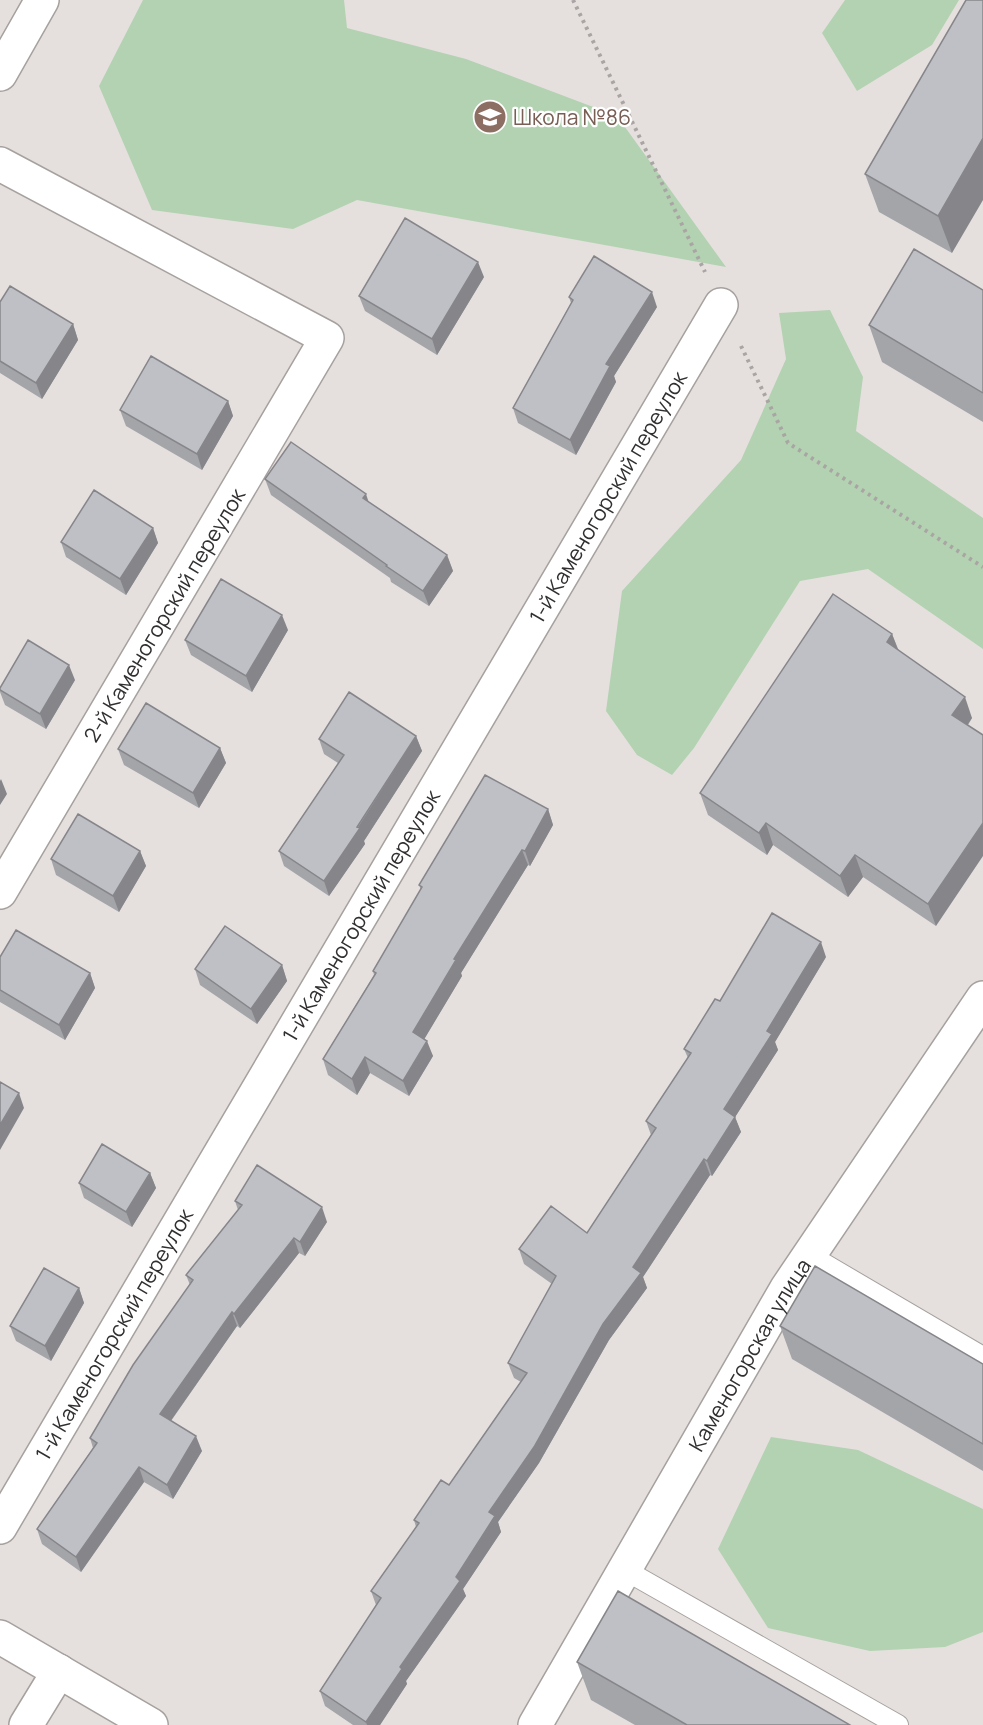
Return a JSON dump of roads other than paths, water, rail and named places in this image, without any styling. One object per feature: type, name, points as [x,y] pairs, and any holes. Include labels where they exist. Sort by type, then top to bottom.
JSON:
[{"type":"street","points":[[0,74],[42,0]]},
{"type":"street","name":"2-й Каменогорский переулок","points":[[0,164],[327,338],[0,892]]},
{"type":"street","name":"1-й Каменогорский переулок","points":[[0,1527],[721,305]]},
{"type":"street","name":"Каменогорская улица","points":[[535,1725],[787,1288],[983,998]]},
{"type":"street","points":[[0,1637],[151,1725]]},
{"type":"street","points":[[26,1725],[59,1671]]},
{"type":"lane","points":[[809,1255],[983,1357]]},
{"type":"lane","points":[[625,1570],[898,1725]]},
{"type":"place","name":"Школа №86","points":[[490,117]]}]
